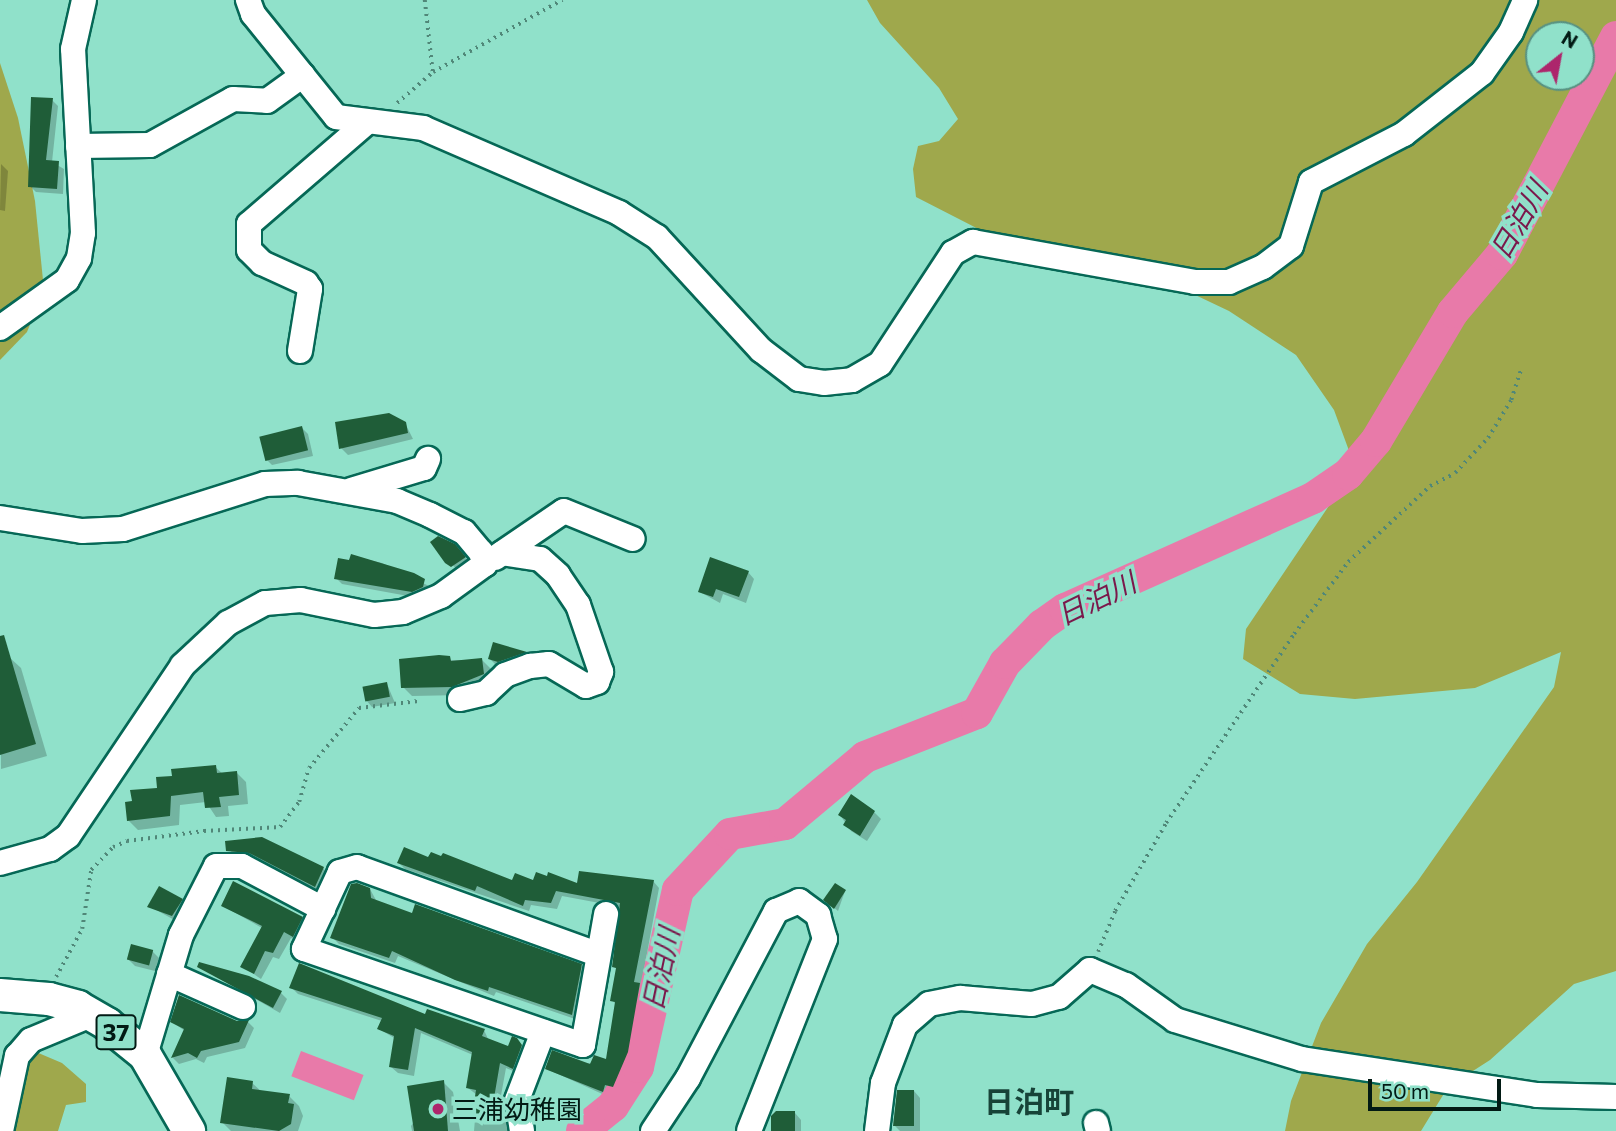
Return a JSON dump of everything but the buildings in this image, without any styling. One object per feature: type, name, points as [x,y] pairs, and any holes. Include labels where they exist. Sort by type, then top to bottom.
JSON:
[{"type":"main road","name":"37","points":[[0,995],[49,999],[92,1015],[145,1055],[189,1131]]},
{"type":"street","points":[[0,328],[67,280],[79,258],[83,233],[73,49],[84,0]]},
{"type":"street","points":[[248,0],[253,14],[336,117],[369,124],[423,128],[619,213],[657,237],[761,350],[799,379],[824,383],[852,380],[880,363],[953,253],[973,242],[1195,282],[1229,282],[1263,267],[1291,246],[1311,182],[1404,134],[1429,116],[1482,73],[1511,32],[1540,0]]},
{"type":"street","points":[[1511,32],[1524,0]]},
{"type":"street","points":[[78,146],[150,145],[195,117],[233,99],[267,101],[303,75]]},
{"type":"street","points":[[300,351],[310,289],[306,283],[262,263],[249,250],[249,224],[369,124]]},
{"type":"street","points":[[347,492],[424,468],[428,459]]},
{"type":"street","points":[[0,518],[82,531],[123,529],[265,484],[298,483],[397,501],[464,532],[481,552],[494,559],[540,559],[558,575],[578,605],[601,672],[597,682],[586,686],[549,664],[530,666],[505,675],[486,693],[460,699]]},
{"type":"street","points":[[0,863],[50,849],[68,836],[183,665],[228,623],[265,603],[301,600],[374,615],[403,612],[441,596],[564,511],[633,539]]},
{"type":"street","points":[[145,1055],[181,935],[216,866],[242,866],[323,909]]},
{"type":"street","points":[[597,954],[357,867],[340,872],[304,948],[583,1045],[606,914]]},
{"type":"street","points":[[653,1131],[688,1078],[776,911],[799,901],[818,915],[825,939],[749,1131]]},
{"type":"street","points":[[877,1131],[883,1083],[905,1025],[929,1004],[960,998],[1032,1004],[1059,997],[1090,970],[1126,985],[1175,1020],[1302,1059],[1537,1095],[1616,1097]]},
{"type":"street","points":[[169,974],[243,1007]]},
{"type":"street","points":[[1,1131],[17,1056],[32,1040],[92,1015]]},
{"type":"street","points":[[522,1131],[517,1100],[543,1032]]},
{"type":"path","points":[[425,0],[433,72]]},
{"type":"path","points":[[369,124],[433,72],[562,0]]},
{"type":"path","points":[[1090,970],[1115,911],[1166,823],[1294,634],[1348,562],[1430,486],[1455,473],[1488,438],[1511,400],[1521,370]]},
{"type":"path","points":[[49,999],[62,961],[82,929],[91,870],[113,847],[127,841],[204,831],[280,827],[299,802],[309,768],[359,708],[419,701]]},
{"type":"green space","points":[[867,0],[1616,0],[1616,971],[1574,984],[1490,1060],[1448,1087],[1421,1131],[1285,1131],[1291,1101],[1321,1023],[1367,944],[1417,882],[1554,687],[1561,652],[1475,688],[1355,699],[1300,694],[1243,659],[1246,629],[1355,467],[1334,410],[1296,355],[1229,311],[1189,292],[996,238],[916,197],[913,169],[918,146],[939,141],[958,119],[939,88],[880,23]]},
{"type":"green space","points":[[0,63],[18,118],[35,201],[44,290],[27,332],[0,360]]},
{"type":"green space","points":[[29,1049],[62,1063],[86,1084],[86,1102],[66,1105],[58,1131],[6,1131]]},
{"type":"shaded area","points":[[301,1051],[364,1075],[354,1100],[291,1076]]},
{"type":"waterway","name":"日泊川","points":[[582,1131],[613,1106],[638,1067],[678,890],[730,834],[785,824],[865,757],[977,713],[1005,663],[1042,625],[1065,609],[1313,498],[1348,474],[1376,441],[1453,312],[1502,254],[1616,37]]},
{"type":"place","name":"三浦幼稚園","points":[[438,1109]]},
{"type":"district","name":"日泊町","points":[[1029,1101]]}]
